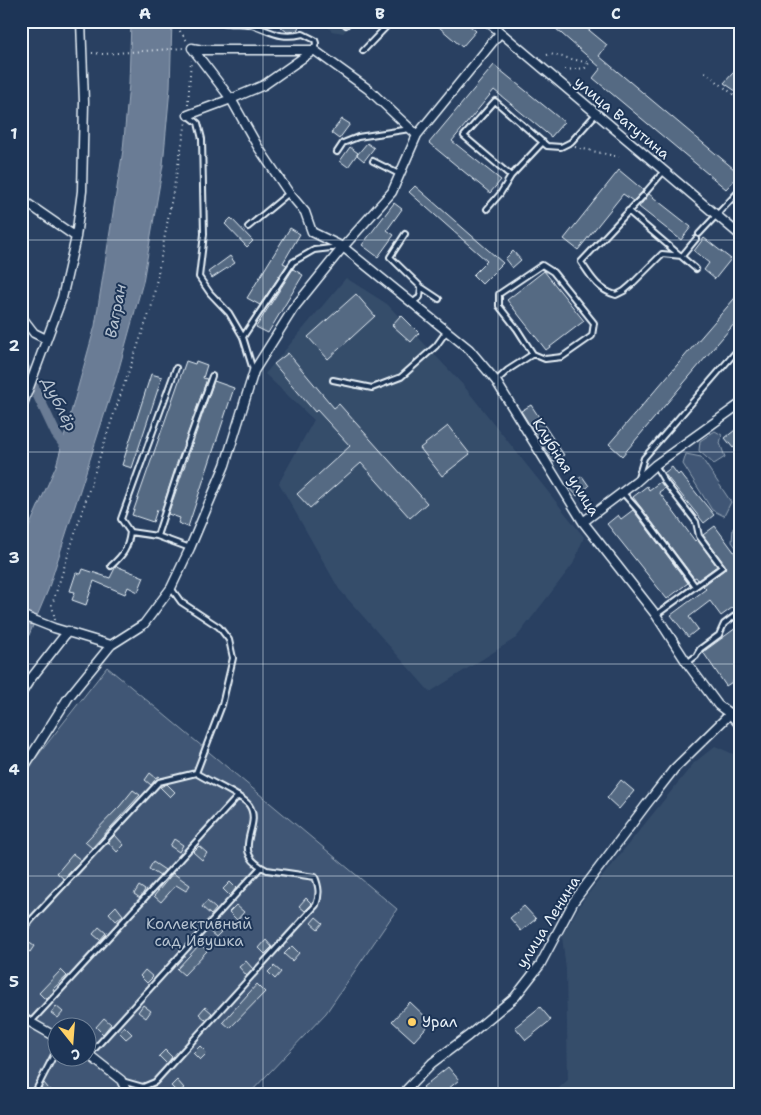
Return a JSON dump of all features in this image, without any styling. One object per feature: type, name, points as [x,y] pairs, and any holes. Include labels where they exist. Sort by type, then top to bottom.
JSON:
[{"type":"street","points":[[21,409],[62,298],[76,237],[82,191],[84,102],[80,21]]},
{"type":"street","name":"улица Ватутина","points":[[487,21],[740,235]]},
{"type":"street","points":[[21,772],[68,698],[111,645],[144,624],[171,588],[225,465],[254,371],[293,309],[343,247],[392,192],[417,135],[500,32]]},
{"type":"street","points":[[192,48],[203,50],[314,50],[368,89],[417,135]]},
{"type":"street","name":"Клубная улица","points":[[192,48],[231,100],[258,147],[304,212],[312,232],[343,247],[446,332],[469,348],[496,381],[583,522],[656,615],[687,663],[718,705],[740,725]]},
{"type":"street","points":[[188,115],[231,100],[264,84],[314,50]]},
{"type":"street","points":[[21,199],[76,237]]},
{"type":"street","points":[[21,316],[34,333],[46,339]]},
{"type":"street","points":[[583,522],[636,482],[655,465],[740,404]]},
{"type":"street","points":[[21,615],[54,628],[111,645]]},
{"type":"street","points":[[21,694],[29,680],[68,631]]},
{"type":"street","name":"улица Ленина","points":[[407,1094],[407,1089],[432,1063],[468,1036],[514,997],[540,965],[574,901],[674,769],[740,706]]},
{"type":"street","points":[[21,1017],[48,1032]]},
{"type":"street","points":[[98,1063],[121,1080],[128,1094]]},
{"type":"lane","points":[[220,21],[246,23],[274,35],[291,37],[303,34],[315,40],[314,50]]},
{"type":"lane","points":[[346,25],[350,21]]},
{"type":"lane","points":[[363,52],[386,28],[386,21]]},
{"type":"lane","points":[[511,176],[464,136],[495,102],[547,146],[561,147],[571,142],[596,114]]},
{"type":"lane","points":[[188,115],[198,123],[202,139],[204,234],[199,277],[210,293],[229,313],[243,337],[254,371]]},
{"type":"lane","points":[[337,152],[343,144],[358,137],[410,129]]},
{"type":"lane","points":[[487,209],[500,194],[511,176],[543,142]]},
{"type":"lane","points":[[373,161],[399,174]]},
{"type":"lane","points":[[664,171],[581,262],[593,280],[604,290],[616,294],[624,291],[662,254],[682,256]]},
{"type":"lane","points":[[699,234],[740,190]]},
{"type":"lane","points":[[248,227],[289,193]]},
{"type":"lane","points":[[628,211],[696,268]]},
{"type":"lane","points":[[405,234],[390,257],[421,287],[439,299]]},
{"type":"lane","points":[[682,256],[696,239]]},
{"type":"lane","points":[[243,337],[292,262],[314,250],[343,247]]},
{"type":"lane","points":[[542,265],[553,272],[594,323],[592,336],[562,357],[545,359],[533,354],[499,306],[499,294],[542,265]]},
{"type":"lane","points":[[412,303],[420,297],[421,287]]},
{"type":"lane","points":[[333,380],[372,388],[401,377],[436,346],[446,332]]},
{"type":"lane","points":[[636,482],[644,458],[740,347]]},
{"type":"lane","points":[[496,381],[508,370],[533,354]]},
{"type":"lane","points":[[111,566],[123,555],[129,541],[130,532],[122,519],[176,368]]},
{"type":"lane","points":[[157,536],[212,376]]},
{"type":"lane","points":[[655,465],[665,482],[696,522],[699,536],[722,567],[656,615]]},
{"type":"lane","points":[[623,492],[695,586]]},
{"type":"lane","points":[[130,532],[157,536],[190,548]]},
{"type":"lane","points":[[171,588],[181,602],[219,627],[229,640],[233,658],[222,705],[196,773]]},
{"type":"lane","points":[[687,663],[696,656],[700,648],[719,635],[724,624],[740,612]]},
{"type":"lane","points":[[21,933],[159,782],[196,773],[249,804],[254,815],[247,848],[250,856],[261,867],[267,870],[315,877],[319,886],[319,896],[316,904],[155,1082],[143,1087],[121,1080]]},
{"type":"lane","points":[[31,1022],[238,796]]},
{"type":"lane","points":[[98,1044],[261,867]]},
{"type":"lane","points":[[34,1094],[48,1067]]},
{"type":"path","points":[[54,628],[55,619],[52,605],[152,305],[188,115],[192,48],[180,31],[179,21]]},
{"type":"path","points":[[83,53],[103,54],[192,48]]},
{"type":"path","points":[[547,55],[550,54],[590,63],[585,68],[565,70]]},
{"type":"path","points":[[705,72],[734,95],[740,96]]},
{"type":"path","points":[[566,144],[619,157]]},
{"type":"shaded area","points":[[321,21],[356,21],[343,33],[332,31]]},
{"type":"shaded area","points":[[346,278],[387,304],[463,385],[584,537],[573,564],[516,638],[430,692],[339,589],[279,483],[314,420],[265,374]]},
{"type":"shaded area","points":[[715,746],[740,757],[740,1094],[552,1094],[568,1080],[566,970],[562,936],[584,899],[694,763]]},
{"type":"green space","points":[[715,431],[722,435],[720,443],[725,457],[714,464],[699,451],[700,441]]},
{"type":"green space","points":[[686,454],[701,457],[731,502],[724,516],[712,510],[683,464]]},
{"type":"green space","points":[[733,528],[740,530],[740,553],[732,542]]},
{"type":"green space","name":"Коллективный сад Ивушка","points":[[107,667],[397,909],[326,1013],[249,1094],[21,1094],[21,777]]},
{"type":"water","name":"Вагран","points":[[131,21],[172,21],[170,88],[163,165],[143,282],[118,372],[48,590],[21,654],[21,545],[56,466],[95,326],[123,150],[129,84]]},
{"type":"building","points":[[280,21],[301,21],[297,31],[287,32],[281,27]]},
{"type":"building","points":[[432,21],[464,21],[476,31],[462,47]]},
{"type":"building","points":[[547,21],[578,21],[607,45],[599,56],[740,174],[726,189],[593,78],[601,68]]},
{"type":"building","points":[[494,65],[564,122],[551,137],[494,90],[452,141],[501,180],[490,193],[429,143]]},
{"type":"building","points":[[740,65],[740,94],[724,83]]},
{"type":"building","points":[[342,119],[350,124],[339,139],[331,133]]},
{"type":"building","points":[[367,143],[374,148],[364,161],[357,155]]},
{"type":"building","points":[[350,147],[358,153],[348,167],[340,161]]},
{"type":"building","points":[[619,170],[643,190],[642,192],[633,201],[623,194],[578,250],[564,239]]},
{"type":"building","points":[[415,186],[503,263],[482,284],[473,275],[487,261],[409,192]]},
{"type":"building","points":[[649,194],[691,227],[681,240],[639,207]]},
{"type":"building","points":[[394,203],[402,209],[387,230],[394,235],[378,257],[362,245]]},
{"type":"building","points":[[231,218],[253,241],[247,247],[225,224]]},
{"type":"building","points":[[290,228],[300,234],[283,263],[287,265],[260,305],[247,298]]},
{"type":"building","points":[[704,238],[731,259],[715,279],[704,270],[709,263],[694,251]]},
{"type":"building","points":[[513,251],[521,260],[512,268],[505,259]]},
{"type":"building","points":[[230,256],[235,263],[212,278],[208,272]]},
{"type":"building","points":[[293,269],[303,275],[268,333],[256,327]]},
{"type":"building","points":[[544,271],[584,321],[546,350],[507,300]]},
{"type":"building","points":[[740,292],[740,317],[622,456],[609,444]]},
{"type":"building","points":[[356,294],[375,316],[328,359],[308,337]]},
{"type":"building","points":[[401,315],[419,333],[411,342],[392,325]]},
{"type":"building","points":[[288,353],[334,408],[339,404],[427,503],[410,518],[361,463],[310,508],[297,494],[350,446],[317,410],[315,412],[274,364]]},
{"type":"building","points":[[186,361],[195,364],[196,361],[207,365],[203,378],[207,379],[161,511],[157,510],[153,522],[132,515]]},
{"type":"building","points":[[151,374],[162,377],[132,468],[122,465]]},
{"type":"building","points":[[214,381],[234,388],[188,527],[178,523],[180,518],[168,514]]},
{"type":"building","points":[[531,405],[564,455],[553,462],[521,411]]},
{"type":"building","points":[[448,426],[470,454],[442,476],[420,448]]},
{"type":"building","points":[[740,426],[740,442],[733,448],[725,438]]},
{"type":"building","points":[[672,467],[678,475],[680,473],[714,515],[704,523],[664,473]]},
{"type":"building","points":[[582,476],[589,486],[577,496],[569,487]]},
{"type":"building","points":[[660,482],[665,488],[659,492],[695,541],[697,539],[717,566],[698,580],[696,577],[694,578],[633,497],[647,486],[649,490]]},
{"type":"building","points":[[633,510],[688,583],[667,599],[607,524],[618,515],[621,519]]},
{"type":"building","points":[[715,526],[740,560],[740,602],[721,616],[710,601],[689,617],[698,629],[688,637],[671,615],[706,589],[703,586],[725,569],[725,565],[703,535]]},
{"type":"building","points":[[116,566],[144,577],[138,592],[128,587],[125,594],[94,581],[86,605],[72,600],[75,592],[70,591],[76,573],[81,574],[83,569],[110,578]]},
{"type":"building","points":[[740,625],[740,677],[726,686],[703,652]]},
{"type":"building","points":[[150,773],[156,778],[159,776],[161,778],[154,781],[151,785],[145,780]]},
{"type":"building","points":[[621,780],[634,791],[619,809],[607,798]]},
{"type":"building","points":[[167,784],[175,792],[170,797],[160,787]]},
{"type":"building","points":[[133,790],[140,795],[92,848],[85,842]]},
{"type":"building","points":[[115,835],[124,845],[117,852],[108,842]]},
{"type":"building","points":[[174,839],[183,845],[179,852],[170,846]]},
{"type":"building","points":[[199,846],[207,853],[202,860],[193,852]]},
{"type":"building","points":[[73,854],[81,860],[64,879],[57,873]]},
{"type":"building","points":[[153,862],[165,870],[160,876],[149,869]]},
{"type":"building","points":[[173,873],[190,885],[186,891],[176,885],[161,902],[154,896]]},
{"type":"building","points":[[230,882],[236,888],[230,896],[223,889]]},
{"type":"building","points":[[139,886],[145,890],[140,898],[134,894]]},
{"type":"building","points":[[306,898],[312,904],[305,911],[299,906]]},
{"type":"building","points":[[207,901],[216,909],[211,915],[202,907]]},
{"type":"building","points":[[236,905],[244,912],[237,920],[229,912]]},
{"type":"building","points":[[116,906],[123,915],[116,921],[109,913]]},
{"type":"building","points":[[524,906],[536,919],[521,931],[510,918]]},
{"type":"building","points":[[316,917],[323,923],[318,929],[311,923]]},
{"type":"building","points":[[215,926],[221,932],[216,937],[210,932]]},
{"type":"building","points":[[99,927],[106,933],[100,940],[93,934]]},
{"type":"building","points":[[25,940],[34,946],[30,952],[21,947]]},
{"type":"building","points":[[266,940],[272,947],[265,954],[259,948]]},
{"type":"building","points":[[200,944],[207,951],[184,975],[177,969]]},
{"type":"building","points":[[292,946],[299,953],[292,961],[284,954]]},
{"type":"building","points":[[246,961],[253,969],[247,976],[239,967]]},
{"type":"building","points":[[274,966],[281,972],[275,979],[268,972]]},
{"type":"building","points":[[61,970],[67,976],[53,989],[54,991],[47,999],[44,998],[39,993]]},
{"type":"building","points":[[145,970],[153,977],[147,983],[140,976]]},
{"type":"building","points":[[257,984],[265,992],[230,1028],[223,1022]]},
{"type":"building","name":"Урал","points":[[410,1002],[431,1022],[414,1041],[392,1021]]},
{"type":"building","points":[[143,1005],[151,1011],[146,1018],[138,1012]]},
{"type":"building","points":[[56,1006],[63,1012],[58,1018],[51,1013]]},
{"type":"building","points":[[205,1007],[212,1013],[206,1020],[199,1014]]},
{"type":"building","points":[[540,1007],[551,1020],[526,1040],[515,1027]]},
{"type":"building","points":[[104,1018],[111,1024],[103,1034],[98,1029],[98,1025]]},
{"type":"building","points":[[124,1026],[132,1034],[126,1039],[119,1032]]},
{"type":"building","points":[[200,1046],[207,1053],[200,1060],[193,1053]]},
{"type":"building","points":[[165,1050],[172,1057],[167,1064],[159,1056]]},
{"type":"building","points":[[448,1067],[459,1080],[442,1094],[428,1094],[423,1087]]},
{"type":"building","points":[[177,1080],[184,1088],[178,1093],[171,1086]]},
{"type":"building","points":[[44,1083],[53,1094],[38,1094]]},
{"type":"waterway","name":"Дублёр","points":[[21,360],[56,434],[71,454]]},
{"type":"place","name":"Урал","points":[[412,1022]]}]
